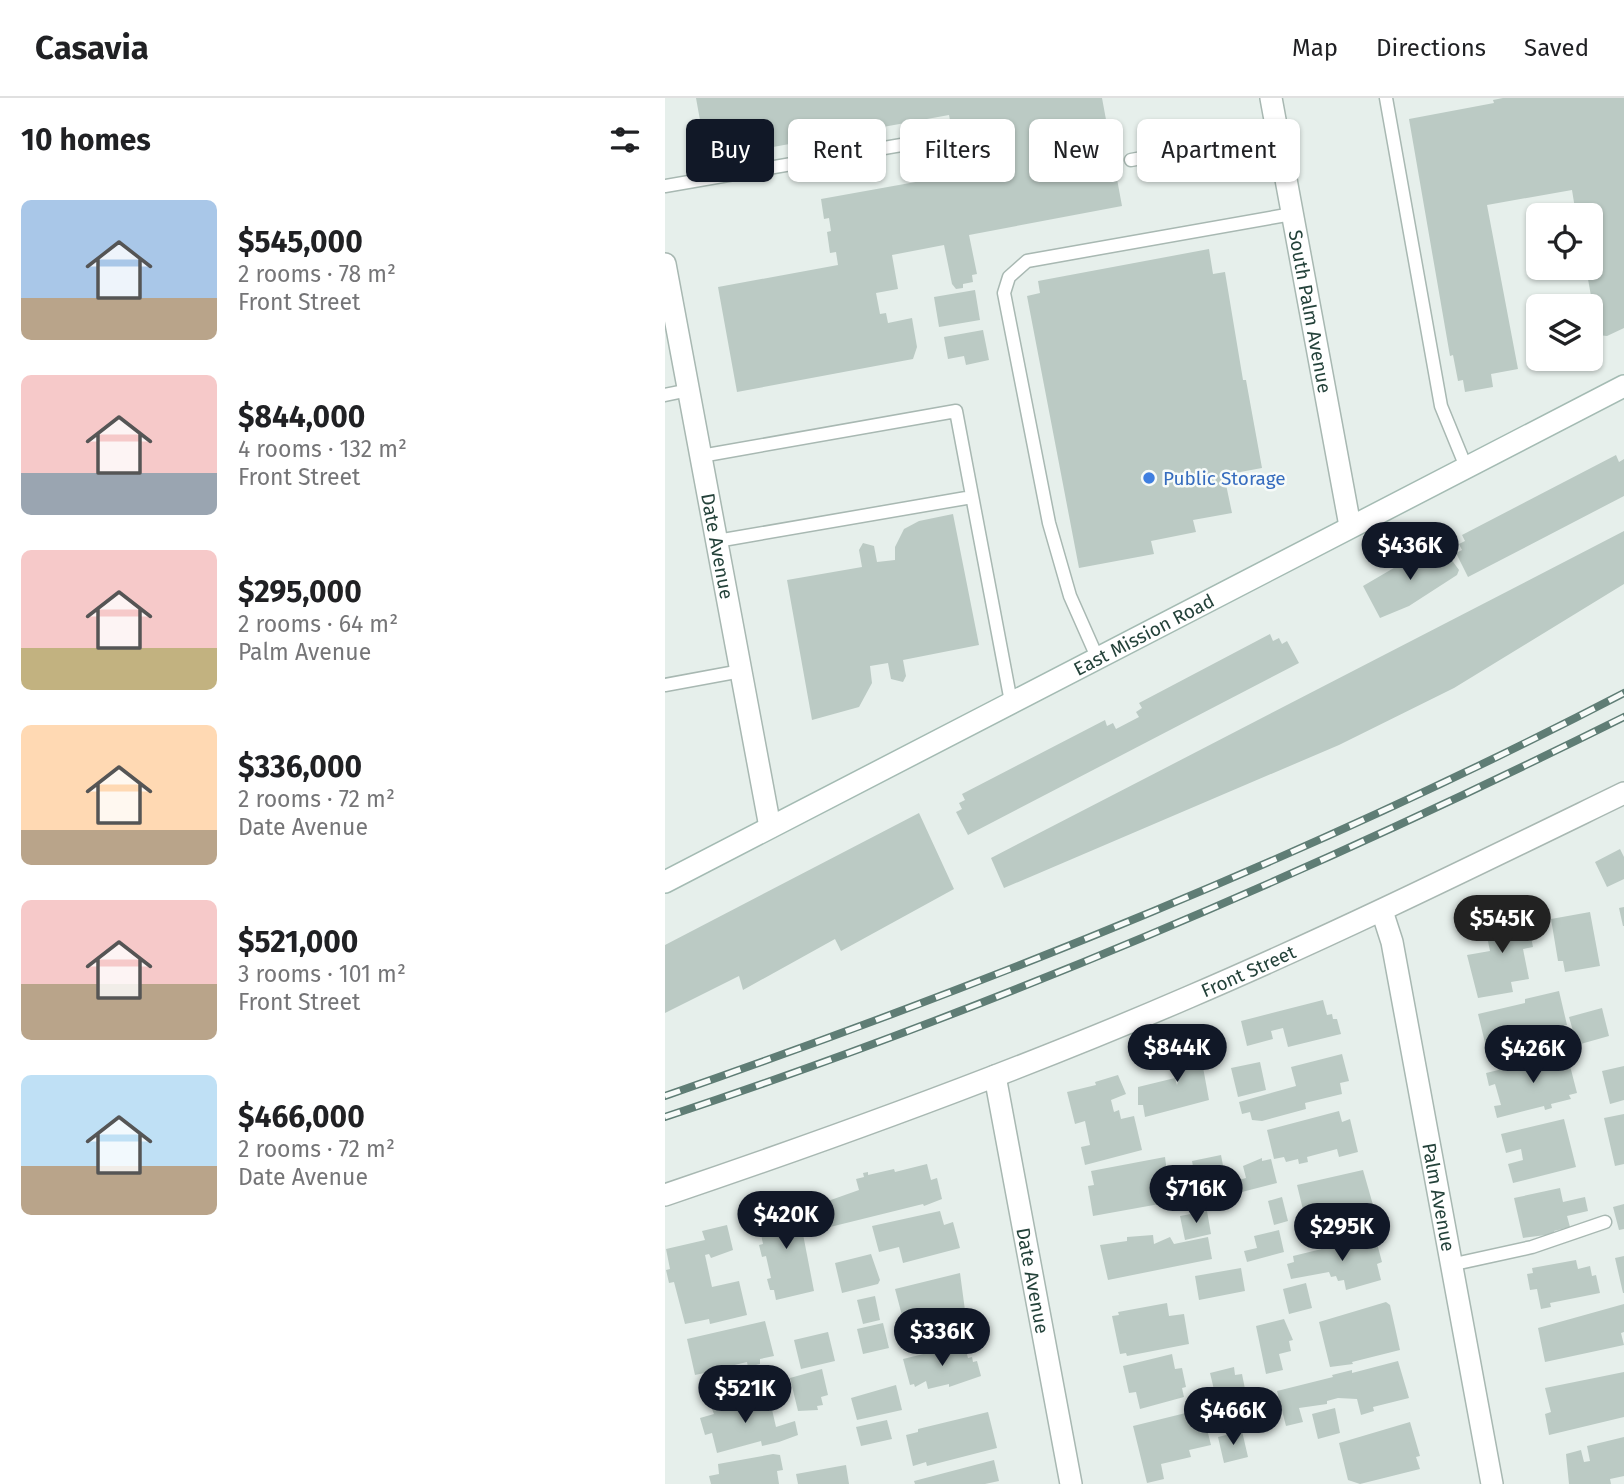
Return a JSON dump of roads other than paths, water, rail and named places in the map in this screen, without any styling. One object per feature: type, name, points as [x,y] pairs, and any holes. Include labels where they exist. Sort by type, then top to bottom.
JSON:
[{"type":"street","name":"South Palm Avenue","points":[[1276,99],[1277,119]]},
{"type":"street","name":"South Palm Avenue","points":[[1286,182],[1350,526]]},
{"type":"street","name":"Date Avenue","points":[[665,264],[770,827]]},
{"type":"street","name":"East Mission Road","points":[[665,882],[1624,386]]},
{"type":"street","name":"Front Street","points":[[665,1195],[995,1076],[1187,998],[1382,911],[1624,793]]},
{"type":"street","name":"Palm Avenue","points":[[1382,911],[1392,942],[1492,1484]]},
{"type":"street","name":"Date Avenue","points":[[995,1076],[1071,1484]]},
{"type":"lane","points":[[1386,98],[1441,406],[1466,467]]},
{"type":"lane","points":[[665,186],[900,145]]},
{"type":"lane","points":[[1131,160],[1137,159]]},
{"type":"lane","points":[[1097,657],[1070,596],[1049,523],[1003,293],[1009,277],[1027,261],[1292,214]]},
{"type":"lane","points":[[665,395],[689,390]]},
{"type":"lane","points":[[701,456],[955,411],[1011,702]]},
{"type":"lane","points":[[717,541],[972,497]]},
{"type":"lane","points":[[665,685],[741,671]]},
{"type":"lane","points":[[1450,1265],[1532,1247],[1605,1222]]},
{"type":"railway","points":[[665,1096],[910,1007],[1152,912],[1390,807],[1508,752],[1624,693]]},
{"type":"railway","points":[[665,1117],[910,1030],[1152,934],[1390,829],[1624,717]]},
{"type":"place","name":"Public Storage","points":[[1149,478]]}]
